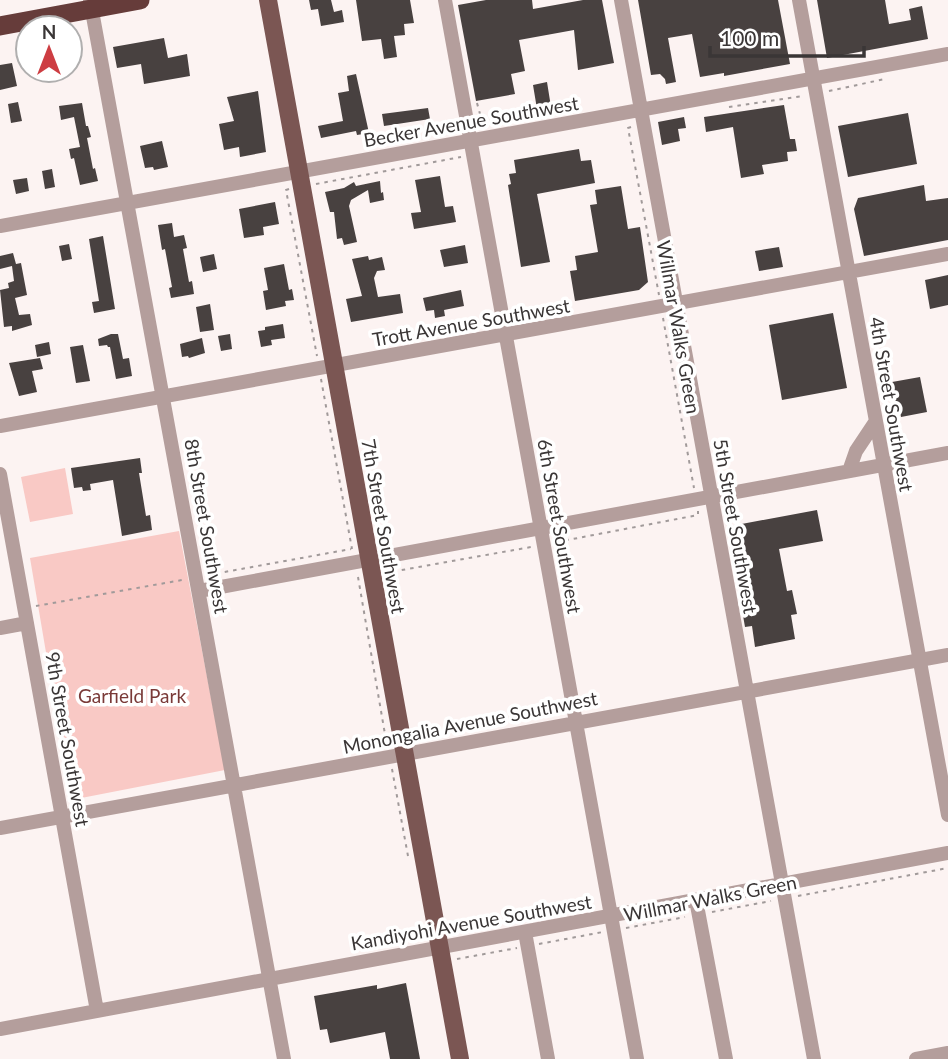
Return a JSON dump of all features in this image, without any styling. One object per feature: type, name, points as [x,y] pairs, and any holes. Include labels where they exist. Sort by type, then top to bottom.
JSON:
[{"type":"highway","points":[[0,26],[91,4],[141,0]]},
{"type":"main road","name":"7th Street Southwest","points":[[268,0],[370,568],[397,756],[460,1059]]},
{"type":"street","name":"6th Street Southwest","points":[[445,0],[637,1059]]},
{"type":"street","name":"5th Street Southwest","points":[[621,0],[814,1059]]},
{"type":"street","name":"4th Street Southwest","points":[[799,0],[948,815]]},
{"type":"street","name":"8th Street Southwest","points":[[91,4],[284,1059]]},
{"type":"street","name":"Becker Avenue Southwest","points":[[0,226],[640,110],[815,86],[831,75],[948,54]]},
{"type":"street","name":"Trott Avenue Southwest","points":[[0,426],[948,254]]},
{"type":"street","points":[[849,471],[856,451],[876,421]]},
{"type":"street","points":[[199,591],[370,568],[541,528],[948,453]]},
{"type":"street","name":"9th Street Southwest","points":[[0,474],[97,1011]]},
{"type":"street","points":[[0,628],[27,623]]},
{"type":"street","name":"Monongalia Avenue Southwest","points":[[0,828],[948,655]]},
{"type":"street","name":"Kandiyohi Avenue Southwest","points":[[0,1028],[270,978],[526,939],[698,907],[781,884],[948,853]]},
{"type":"street","points":[[698,907],[726,1059]]},
{"type":"street","points":[[526,939],[548,1059]]},
{"type":"street","points":[[916,1059],[948,1053]]},
{"type":"path","points":[[831,75],[833,90]]},
{"type":"path","points":[[723,108],[815,86],[833,90],[894,77]]},
{"type":"path","name":"Willmar Walks Green","points":[[643,126],[628,128],[696,500]]},
{"type":"path","points":[[409,860],[397,756],[357,578],[370,568],[544,544],[698,515],[696,500]]},
{"type":"path","name":"Willmar Walks Green","points":[[440,954],[698,907],[784,899],[948,868]]},
{"type":"green space","points":[[65,468],[73,514],[30,522],[21,477]]},
{"type":"green space","name":"Garfield Park","points":[[179,531],[225,770],[71,800],[30,558]]},
{"type":"building","points":[[309,0],[331,0],[334,12],[342,10],[344,22],[321,26],[318,9],[311,10]]},
{"type":"building","points":[[356,0],[410,0],[414,23],[404,24],[405,35],[394,36],[397,57],[384,59],[381,39],[362,41]]},
{"type":"building","points":[[486,0],[532,0],[533,9],[583,0],[602,0],[614,63],[578,70],[574,30],[519,40],[525,71],[511,74],[515,94],[476,101],[458,5]]},
{"type":"building","points":[[638,0],[778,0],[790,64],[724,76],[724,73],[700,77],[692,34],[668,38],[676,82],[666,84],[660,74],[651,75]]},
{"type":"building","points":[[817,0],[885,0],[889,24],[911,20],[909,9],[922,6],[928,39],[827,58]]},
{"type":"building","points":[[164,38],[168,58],[187,54],[190,76],[144,84],[141,64],[117,68],[113,47]]},
{"type":"building","points":[[12,63],[14,84],[17,86],[0,90],[0,65]]},
{"type":"building","points":[[356,74],[369,133],[357,135],[356,131],[321,138],[318,126],[343,121],[338,93],[349,91],[347,76]]},
{"type":"building","points":[[547,82],[551,107],[537,109],[533,85]]},
{"type":"building","points":[[258,91],[266,152],[240,157],[239,147],[224,150],[219,124],[234,121],[227,97]]},
{"type":"building","points":[[18,102],[22,121],[11,123],[8,104]]},
{"type":"building","points":[[82,103],[91,137],[87,138],[93,169],[95,168],[98,181],[80,185],[74,158],[71,159],[69,149],[80,147],[74,117],[61,120],[59,106]]},
{"type":"building","points":[[784,105],[790,139],[795,139],[797,151],[787,152],[788,161],[762,165],[764,174],[741,178],[733,127],[706,132],[704,117]]},
{"type":"building","points":[[428,108],[430,119],[384,126],[382,114]]},
{"type":"building","points":[[908,113],[917,164],[848,177],[838,126]]},
{"type":"building","points":[[684,117],[686,128],[678,129],[680,141],[662,145],[658,122]]},
{"type":"building","points":[[162,141],[168,167],[154,170],[153,167],[145,168],[140,146]]},
{"type":"building","points":[[579,149],[581,161],[591,160],[595,183],[537,194],[550,262],[521,267],[508,185],[511,184],[509,174],[516,173],[514,160]]},
{"type":"building","points":[[52,169],[55,187],[45,189],[42,171]]},
{"type":"building","points":[[440,176],[445,207],[453,206],[456,222],[414,229],[411,213],[421,212],[415,180]]},
{"type":"building","points":[[27,178],[29,191],[16,194],[13,180]]},
{"type":"building","points":[[380,181],[384,200],[370,203],[368,190],[351,200],[349,206],[357,242],[344,245],[342,238],[337,239],[334,212],[330,212],[325,192],[344,188],[354,182],[356,186]]},
{"type":"building","points":[[924,185],[926,201],[948,198],[948,240],[864,256],[854,209],[858,198]]},
{"type":"building","points":[[621,186],[628,229],[640,227],[648,282],[639,290],[575,301],[570,271],[577,270],[575,256],[598,252],[590,205],[597,204],[595,190]]},
{"type":"building","points":[[275,202],[279,224],[263,227],[264,235],[244,238],[239,209]]},
{"type":"building","points":[[172,223],[174,237],[184,235],[187,248],[183,249],[194,294],[171,298],[169,288],[172,287],[158,225]]},
{"type":"building","points":[[103,236],[115,309],[94,313],[92,302],[99,301],[89,239]]},
{"type":"building","points":[[69,244],[72,259],[62,261],[59,246]]},
{"type":"building","points":[[465,245],[468,263],[444,267],[440,250]]},
{"type":"building","points":[[779,247],[783,267],[759,271],[755,251]]},
{"type":"building","points":[[13,253],[16,264],[21,263],[27,295],[15,298],[19,315],[30,314],[32,325],[12,331],[12,326],[4,327],[0,290],[9,288],[8,283],[14,281],[12,266],[0,269],[0,256]]},
{"type":"building","points":[[214,254],[217,269],[203,272],[200,257]]},
{"type":"building","points":[[368,256],[369,260],[382,257],[385,270],[377,271],[374,278],[378,297],[400,294],[403,313],[351,322],[346,299],[362,296],[352,259]]},
{"type":"building","points":[[284,264],[289,290],[292,289],[294,300],[285,301],[286,306],[266,310],[263,291],[268,290],[264,268]]},
{"type":"building","points":[[948,275],[948,305],[930,309],[925,280]]},
{"type":"building","points":[[461,290],[464,306],[444,310],[445,316],[435,318],[434,310],[426,311],[423,298]]},
{"type":"building","points":[[210,304],[214,330],[200,332],[196,307]]},
{"type":"building","points":[[833,313],[847,388],[782,400],[769,325]]},
{"type":"building","points":[[283,324],[285,338],[271,340],[272,345],[261,347],[258,331]]},
{"type":"building","points":[[118,334],[123,359],[129,358],[132,376],[116,379],[110,347],[99,346],[98,339]]},
{"type":"building","points":[[230,334],[232,349],[221,351],[218,336]]},
{"type":"building","points":[[202,338],[205,353],[189,358],[182,357],[180,344]]},
{"type":"building","points":[[49,342],[51,354],[37,357],[35,345]]},
{"type":"building","points":[[83,345],[90,381],[76,383],[70,347]]},
{"type":"building","points":[[40,358],[43,369],[32,371],[37,392],[19,396],[9,363]]},
{"type":"building","points":[[920,377],[927,412],[901,417],[899,406],[896,407],[892,382]]},
{"type":"building","points":[[140,458],[142,473],[139,473],[146,516],[150,515],[152,530],[122,536],[113,480],[90,484],[91,490],[83,491],[82,487],[74,488],[71,468]]},
{"type":"building","points":[[817,510],[823,541],[779,549],[787,591],[792,590],[797,614],[791,615],[795,639],[755,647],[752,626],[745,627],[736,575],[740,574],[731,526]]},
{"type":"building","points":[[406,983],[420,1059],[390,1059],[385,1032],[330,1043],[327,1029],[320,1030],[314,996]]}]
